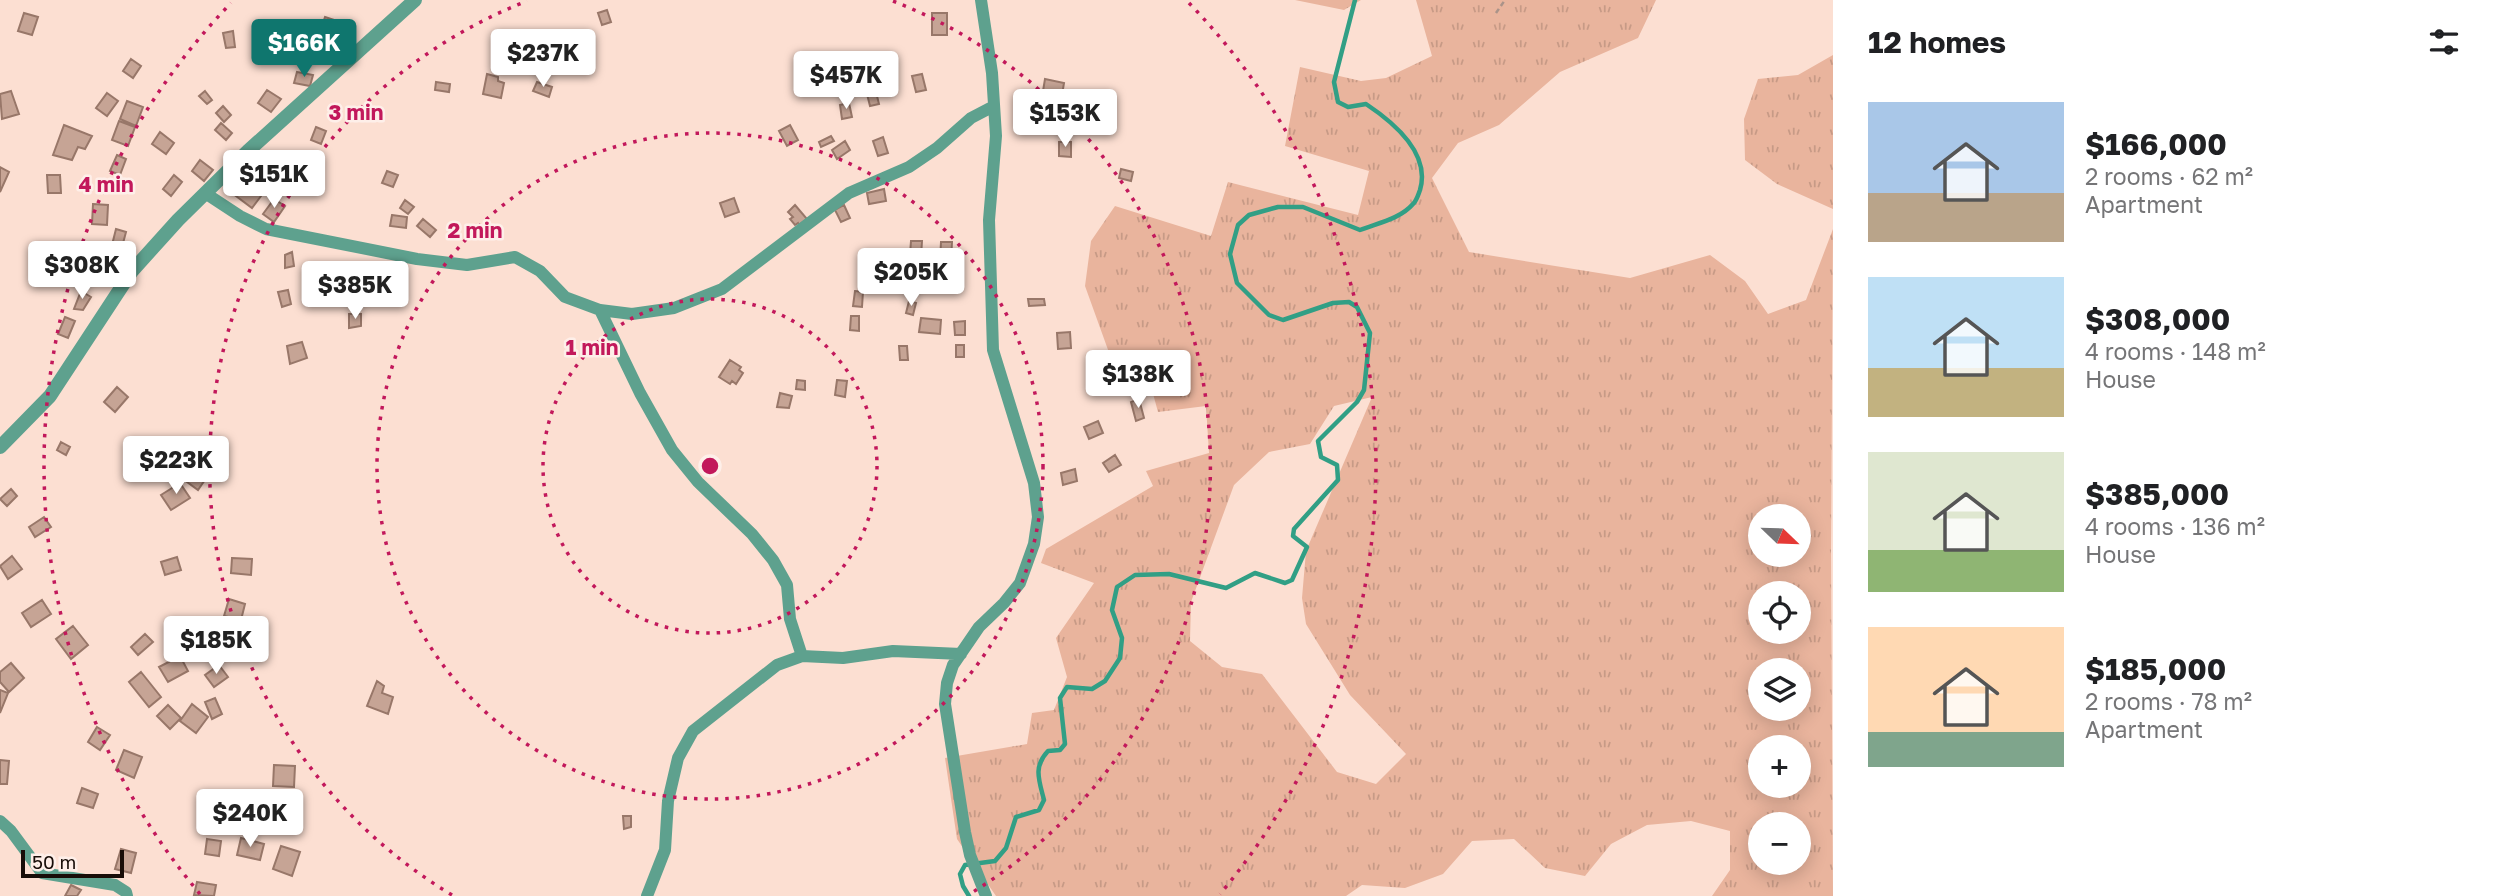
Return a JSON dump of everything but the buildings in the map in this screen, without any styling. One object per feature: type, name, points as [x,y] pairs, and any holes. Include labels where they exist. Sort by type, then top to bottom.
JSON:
[{"type":"street","points":[[0,447],[50,396],[132,271],[205,193],[255,145],[415,0]]},
{"type":"street","points":[[981,0],[996,136],[989,220],[993,350],[1034,483],[1038,517],[1034,544],[1020,583],[979,627],[953,665],[947,683],[945,704],[970,855],[986,896]]},
{"type":"street","points":[[205,193],[266,229],[418,259],[467,265],[514,257],[540,271],[565,296],[600,310],[632,314],[674,308],[722,289],[849,193],[909,167],[937,148],[971,118],[994,106]]},
{"type":"street","points":[[600,310],[640,393],[672,450],[698,482],[752,534],[773,560],[788,585],[789,619],[802,656]]},
{"type":"street","points":[[647,896],[665,850],[668,801],[678,758],[692,731],[777,665],[802,656],[843,658],[893,651],[961,654]]},
{"type":"street","points":[[0,821],[11,831],[42,873],[115,885],[126,892],[127,896]]},
{"type":"path","points":[[1496,13],[1505,0]]},
{"type":"green space","points":[[1295,0],[1361,0],[1344,10]]},
{"type":"green space","points":[[1416,0],[1656,0],[1638,38],[1560,72],[1499,125],[1458,143],[1432,178],[1469,252],[1630,278],[1710,255],[1745,281],[1768,314],[1806,300],[1833,229],[1833,896],[1712,896],[1730,870],[1730,831],[1691,821],[1647,825],[1611,844],[1585,876],[1545,868],[1514,839],[1472,841],[1443,874],[1405,888],[1362,885],[1346,896],[996,896],[957,839],[945,758],[1027,744],[1032,713],[1054,710],[1067,677],[1056,638],[1094,583],[1041,563],[1046,549],[1153,486],[1146,471],[1209,453],[1206,406],[1158,412],[1146,368],[1116,372],[1085,286],[1091,241],[1115,206],[1211,236],[1228,182],[1358,215],[1369,171],[1285,146],[1300,67],[1361,81],[1386,78],[1432,56]],"holes":[[[1372,397],[1306,551],[1302,598],[1306,624],[1350,695],[1406,754],[1376,784],[1337,772],[1262,674],[1222,667],[1190,641],[1191,602],[1234,485],[1269,452],[1310,444],[1334,406]]]},
{"type":"green space","points":[[1833,55],[1833,209],[1777,184],[1745,160],[1744,119],[1758,79],[1798,75]]},
{"type":"waterway","points":[[969,896],[960,874],[965,865],[995,861],[1006,848],[1016,817],[1039,810],[1044,800],[1038,774],[1040,763],[1048,751],[1060,750],[1065,744],[1060,698],[1067,687],[1092,689],[1105,681],[1120,658],[1122,638],[1112,610],[1117,587],[1135,575],[1169,574],[1226,588],[1255,573],[1285,583],[1292,580],[1307,547],[1293,536],[1294,529],[1338,480],[1337,465],[1321,457],[1318,441],[1357,402],[1364,390],[1370,333],[1357,307],[1349,302],[1333,303],[1283,320],[1269,315],[1237,283],[1230,254],[1238,225],[1249,215],[1278,207],[1303,207],[1360,230],[1395,217],[1408,209],[1416,199],[1422,176],[1420,163],[1407,140],[1398,129],[1366,104],[1348,107],[1338,102],[1334,82],[1355,0]]}]
